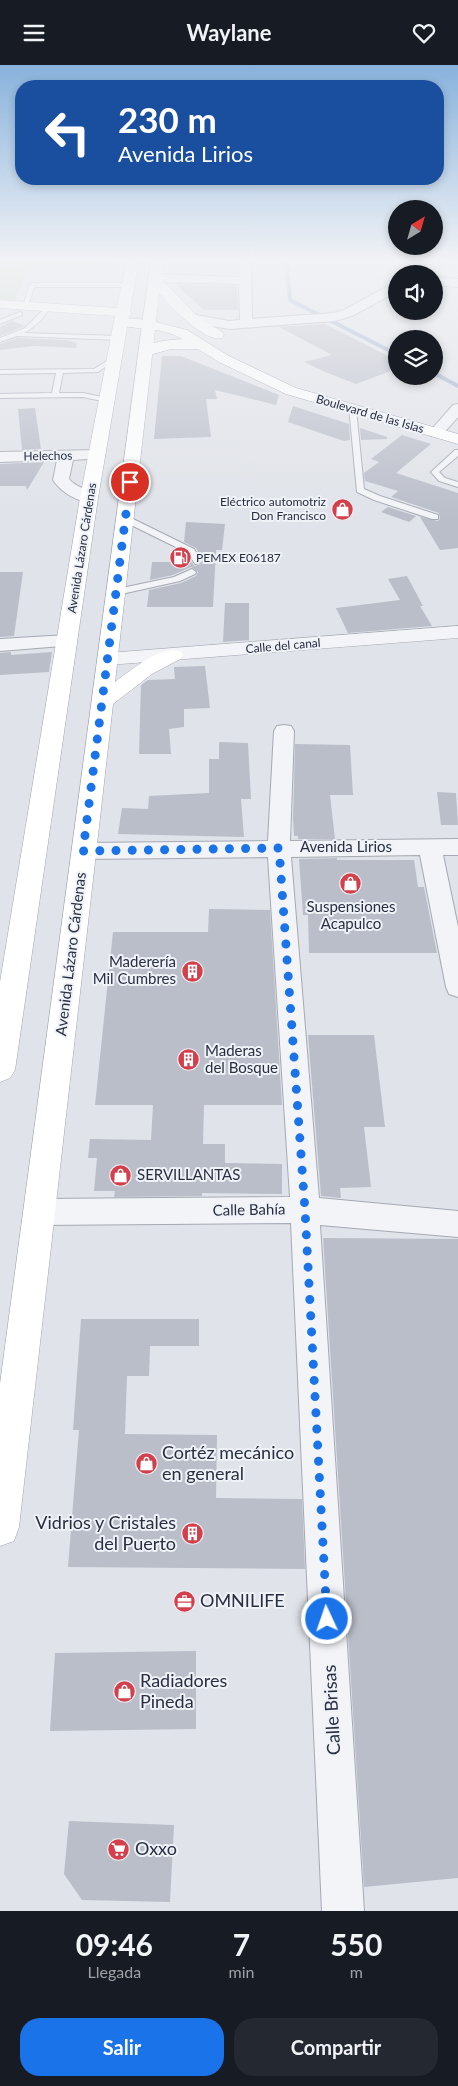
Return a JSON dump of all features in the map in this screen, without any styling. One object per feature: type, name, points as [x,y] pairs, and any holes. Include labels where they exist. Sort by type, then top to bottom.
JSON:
[{"type":"main road","name":"Avenida Lázaro Cárdenas","points":[[0,1070],[8,968],[67,641],[89,498],[118,345]]},
{"type":"main road","name":"Avenida Lázaro Cárdenas","points":[[0,1527],[147,345]]},
{"type":"main road","points":[[146,352],[165,345]]},
{"type":"main road","points":[[190,345],[203,346]]},
{"type":"main road","name":"Boulevard de las Islas","points":[[203,346],[224,359],[291,391],[458,439]]},
{"type":"main road","points":[[224,359],[247,352]]},
{"type":"main road","name":"Boulevard de las Islas","points":[[430,415],[455,417]]},
{"type":"main road","points":[[103,701],[145,670],[173,655]]},
{"type":"street","points":[[436,433],[455,417]]},
{"type":"street","name":"Helechos","points":[[0,457],[97,455]]},
{"type":"street","points":[[66,456],[61,480],[68,487],[89,498]]},
{"type":"street","name":"Calle del canal","points":[[108,659],[458,632]]},
{"type":"street","points":[[0,645],[67,641]]},
{"type":"street","name":"Calle Brisas","points":[[284,731],[279,848],[305,1210],[343,1911]]},
{"type":"street","points":[[430,847],[458,987]]},
{"type":"street","name":"Avenida Lirios","points":[[83,851],[458,847]]},
{"type":"street","name":"Calle Bahía","points":[[40,1212],[305,1210],[458,1224]]},
{"type":"lane","points":[[0,372],[96,371],[116,357]]},
{"type":"lane","points":[[55,395],[60,371]]},
{"type":"lane","points":[[0,396],[83,395],[108,401]]},
{"type":"lane","points":[[352,409],[360,490],[377,498],[435,517]]},
{"type":"lane","points":[[458,452],[435,472],[438,477],[458,485]]},
{"type":"lane","points":[[126,519],[191,551],[198,562]]},
{"type":"lane","points":[[117,591],[176,579],[192,572]]},
{"type":"building","points":[[0,345],[77,345],[76,348],[34,346],[0,350]]},
{"type":"building","points":[[313,345],[367,345],[388,356],[388,372],[356,384],[304,362],[332,355]]},
{"type":"building","points":[[162,356],[181,356],[279,395],[276,405],[215,390],[217,399],[206,399],[211,437],[154,439]]},
{"type":"building","points":[[293,406],[349,424],[350,440],[344,441],[288,422]]},
{"type":"building","points":[[35,408],[41,449],[22,450],[18,409]]},
{"type":"building","points":[[360,428],[387,437],[387,439],[361,440]]},
{"type":"building","points":[[402,435],[431,444],[396,473],[458,493],[458,548],[440,550],[420,517],[438,521],[440,519],[439,513],[391,497],[398,491],[365,481],[364,473],[379,462],[371,459]]},
{"type":"building","points":[[44,462],[27,490],[26,486],[0,486],[0,464]]},
{"type":"building","points":[[388,507],[416,516],[409,522],[381,512]]},
{"type":"building","points":[[186,522],[225,524],[222,550],[216,550],[213,607],[147,607],[149,590],[181,583],[196,576],[198,572],[191,567],[173,575],[150,580],[152,562],[181,562],[182,552],[187,554],[194,566],[204,563],[196,548],[184,542]]},
{"type":"building","points":[[0,572],[23,572],[14,636],[0,637]]},
{"type":"building","points":[[407,576],[423,606],[420,606],[432,626],[348,633],[336,608],[400,600],[388,579]]},
{"type":"building","points":[[225,603],[249,603],[249,640],[223,642]]},
{"type":"building","points":[[11,652],[11,655],[52,652],[49,672],[0,675],[0,653]]},
{"type":"building","points":[[205,666],[210,708],[184,709],[184,727],[169,729],[171,754],[139,754],[141,685],[148,680],[175,679],[174,667]]},
{"type":"building","points":[[219,742],[248,743],[251,799],[241,799],[244,837],[118,834],[122,808],[148,809],[149,796],[209,793],[209,759],[219,759]]},
{"type":"building","points":[[295,744],[350,745],[353,795],[330,795],[335,839],[298,839],[298,836],[294,836]]},
{"type":"building","points":[[437,792],[456,793],[458,825],[441,825]]},
{"type":"building","points":[[337,858],[337,860],[414,860],[418,887],[424,887],[437,953],[309,953],[308,915],[303,915],[299,859]]},
{"type":"building","points":[[209,909],[270,910],[282,1105],[204,1105],[203,1144],[225,1144],[225,1163],[282,1164],[282,1194],[202,1193],[202,1196],[114,1197],[115,1191],[94,1191],[97,1158],[88,1158],[90,1139],[151,1140],[153,1105],[95,1105],[113,932],[208,932]]},
{"type":"building","points":[[308,1035],[374,1035],[385,1127],[364,1127],[371,1187],[340,1188],[341,1198],[321,1196]]},
{"type":"building","points":[[323,1238],[458,1239],[458,1878],[364,1887]]},
{"type":"building","points":[[81,1319],[199,1319],[199,1346],[150,1346],[149,1376],[127,1376],[125,1434],[217,1435],[216,1498],[302,1499],[305,1569],[68,1567],[79,1430],[73,1430]]},
{"type":"building","name":"Radiadores Pineda","points":[[196,1651],[196,1729],[50,1731],[55,1653]]},
{"type":"building","name":"Oxxo","points":[[69,1821],[174,1825],[170,1902],[82,1900],[64,1874]]},
{"type":"waterway","points":[[379,345],[388,350]]},
{"type":"waterway","points":[[443,378],[458,386]]},
{"type":"place","name":"Eléctrico automotriz Don Francisco","points":[[342,509]]},
{"type":"place","name":"PEMEX E06187","points":[[180,558]]},
{"type":"place","name":"Suspensiones Acapulco","points":[[351,884]]},
{"type":"place","name":"Maderería Mil Cumbres","points":[[192,971]]},
{"type":"place","name":"Maderas del Bosque","points":[[189,1060]]},
{"type":"place","name":"SERVILLANTAS","points":[[121,1175]]},
{"type":"place","name":"Cortéz mecánico en general","points":[[146,1463]]},
{"type":"place","name":"Vidrios y Cristales del Puerto","points":[[192,1533]]},
{"type":"place","name":"OMNILIFE","points":[[184,1601]]},
{"type":"place","name":"Radiadores Pineda","points":[[124,1691]]},
{"type":"place","name":"Oxxo","points":[[119,1849]]},
{"type":"route","points":[[130,482],[83,851],[279,848],[305,1210],[327,1619]]}]
